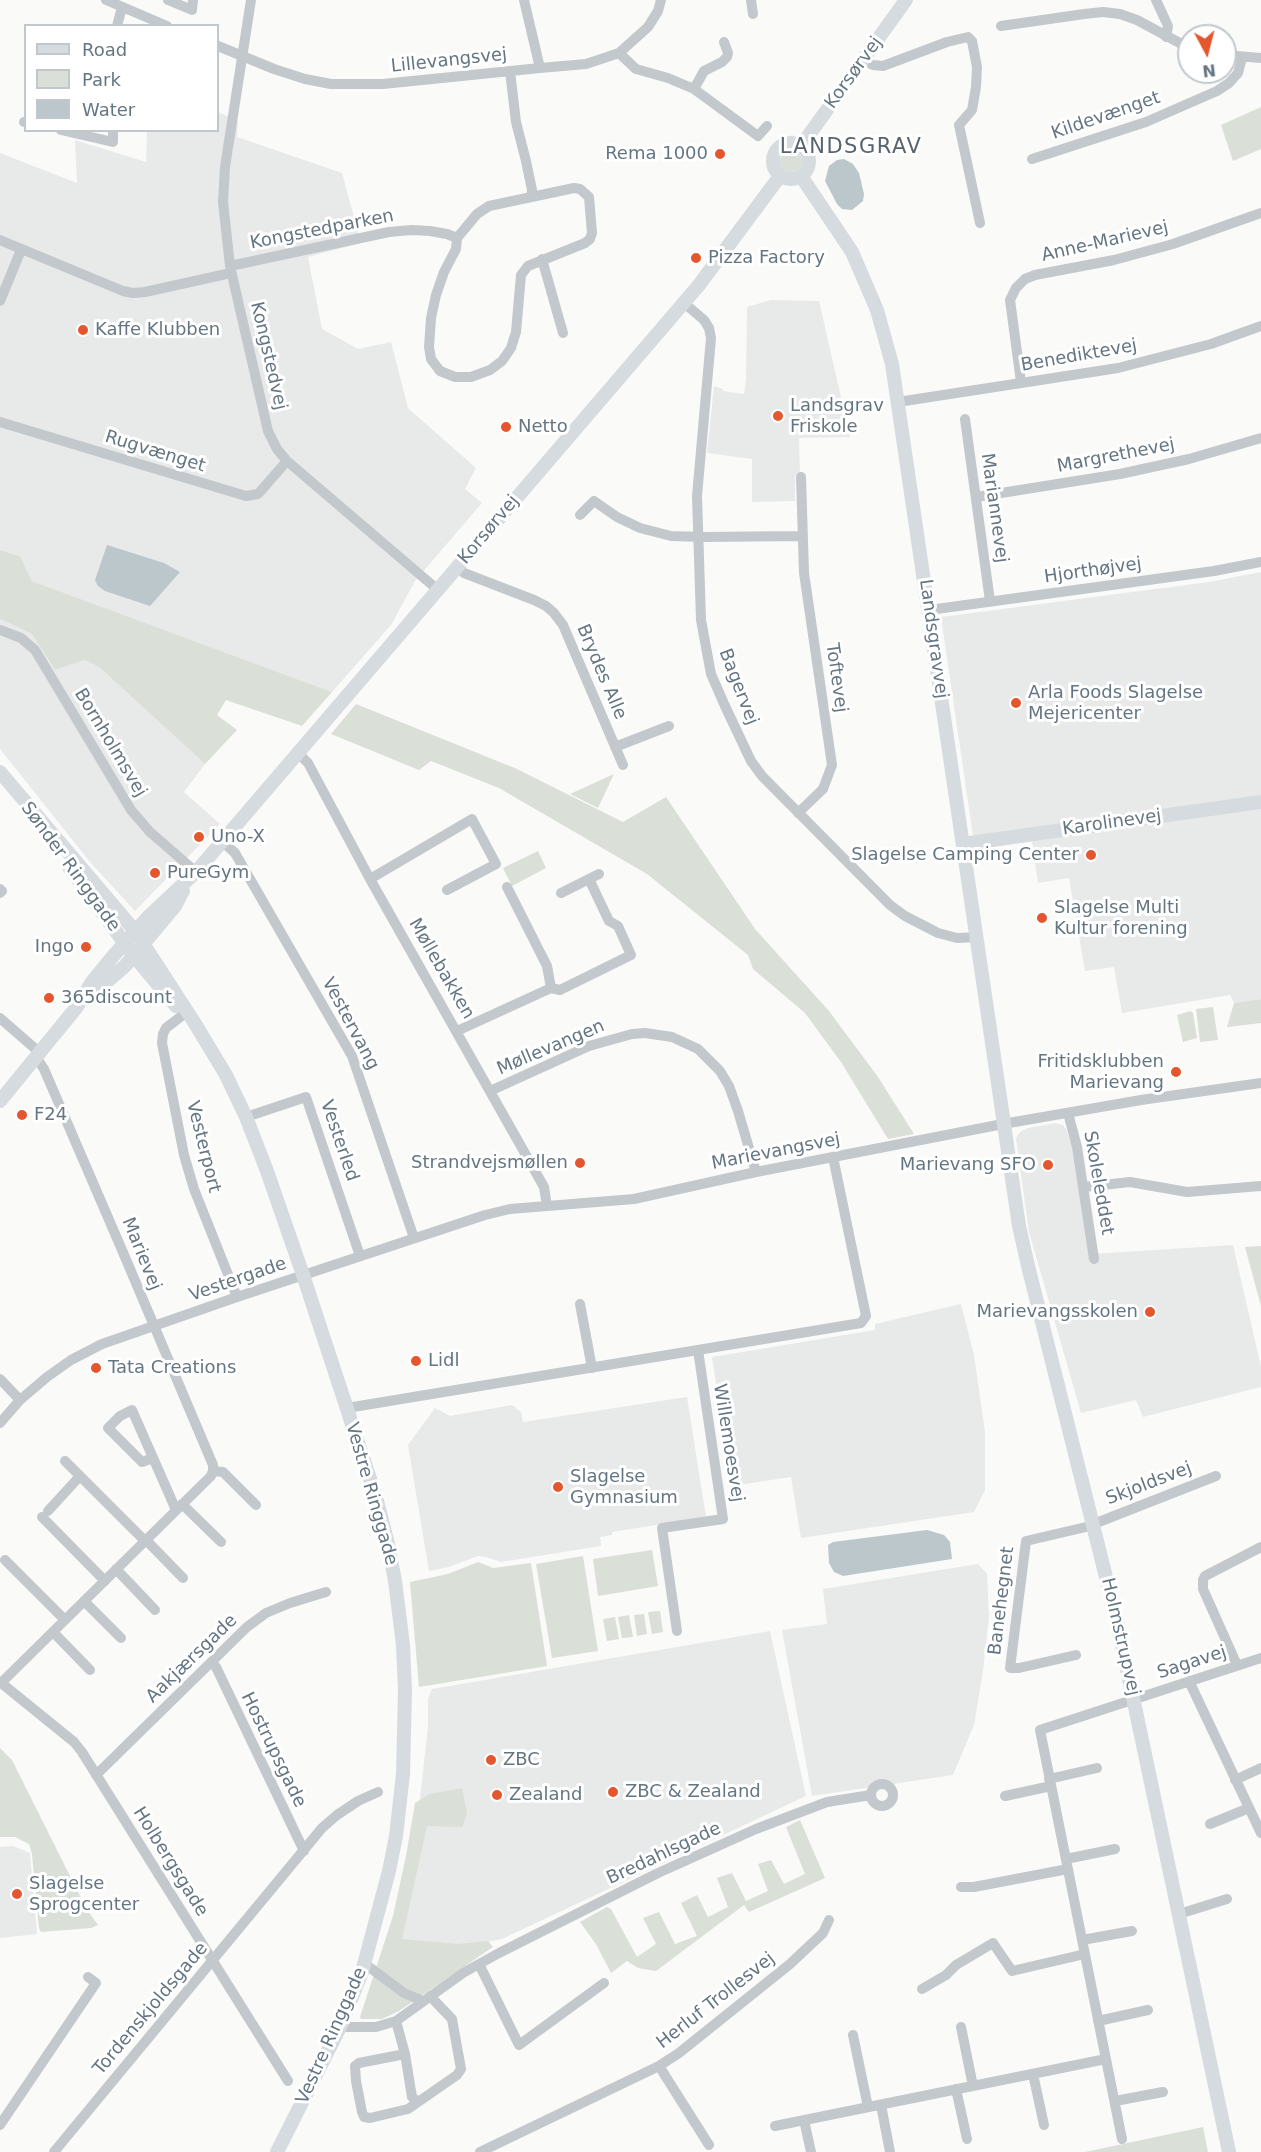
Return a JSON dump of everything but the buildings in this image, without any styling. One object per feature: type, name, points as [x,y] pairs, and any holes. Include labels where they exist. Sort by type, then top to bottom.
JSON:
[{"type":"street","points":[[106,0],[162,24]]},
{"type":"street","points":[[168,0],[192,10],[193,0]]},
{"type":"street","name":"Kongstedvej","points":[[251,0],[225,167],[224,202],[231,269],[268,431],[277,449],[287,460],[438,590]]},
{"type":"street","points":[[524,0],[540,69]]},
{"type":"street","name":"Lillevangsvej","points":[[219,46],[305,79],[349,85],[383,84],[540,69],[586,64],[619,53],[648,27],[658,11],[661,0]]},
{"type":"street","points":[[751,0],[753,14]]},
{"type":"street","name":"Korsørvej","points":[[801,146],[906,0]]},
{"type":"street","points":[[1156,0],[1168,26],[1166,37]]},
{"type":"street","points":[[118,24],[122,7]]},
{"type":"street","points":[[1001,26],[1103,12],[1120,14],[1137,20],[1177,42]]},
{"type":"street","points":[[863,60],[873,65],[883,66],[947,42],[968,37],[974,45],[977,67],[972,110],[959,125],[980,223]]},
{"type":"street","points":[[694,89],[704,72],[727,57],[724,42]]},
{"type":"street","points":[[619,53],[636,69],[668,78],[694,89],[758,136],[767,126]]},
{"type":"street","points":[[1237,57],[1261,57]]},
{"type":"street","name":"Kildevænget","points":[[1032,159],[1146,122],[1217,91],[1238,73],[1242,58]]},
{"type":"street","points":[[510,72],[516,122],[532,190],[531,197]]},
{"type":"street","points":[[70,132],[113,142],[113,132]]},
{"type":"street","points":[[787,143],[801,146],[807,153],[806,170],[801,176],[788,179],[780,176],[773,162],[776,151],[787,143]]},
{"type":"street","name":"Korsørvej","points":[[0,1101],[76,1008],[119,973],[134,944],[684,303],[728,249],[780,176]]},
{"type":"street","name":"Landsgravvej","points":[[801,176],[844,237],[867,284],[885,334],[898,402],[1003,1124]]},
{"type":"street","points":[[574,188],[580,189],[589,197],[592,233],[590,239],[528,266],[521,275],[516,332],[511,348],[502,360],[490,370],[471,377],[447,376],[435,367],[431,359],[429,347],[431,318],[444,272],[456,249],[457,238],[482,209],[496,203],[531,197],[574,188]]},
{"type":"street","name":"Anne-Marievej","points":[[1021,382],[1011,300],[1016,288],[1025,279],[1035,275],[1114,260],[1173,244],[1261,213]]},
{"type":"street","name":"Kongstedparken","points":[[231,269],[388,231],[430,231],[457,238]]},
{"type":"street","points":[[0,240],[123,291],[134,293],[231,269]]},
{"type":"street","points":[[0,301],[21,249]]},
{"type":"street","points":[[542,259],[563,333]]},
{"type":"street","name":"Bagervej","points":[[684,303],[704,320],[711,338],[698,475],[701,620],[711,674],[751,761],[762,776],[890,905],[905,916],[950,937],[977,937]]},
{"type":"street","name":"Benediktevej","points":[[898,402],[1118,368],[1211,344],[1261,326]]},
{"type":"street","name":"Mariannevej","points":[[965,419],[990,601]]},
{"type":"street","name":"Rugvænget","points":[[0,422],[246,496],[258,494],[287,460]]},
{"type":"street","name":"Margrethevej","points":[[976,497],[1120,474],[1189,459],[1261,438]]},
{"type":"street","name":"Toftevej","points":[[798,813],[823,789],[832,765],[804,573],[801,477]]},
{"type":"street","points":[[580,515],[594,501],[617,517],[640,528],[671,536],[802,536]]},
{"type":"street","name":"Hjorthøjvej","points":[[929,610],[1214,571],[1261,562]]},
{"type":"street","name":"Brydes Alle","points":[[458,567],[464,573],[534,600],[554,614],[563,625],[623,765]]},
{"type":"street","name":"Bornholmsvej","points":[[0,630],[21,638],[35,650],[131,810],[193,875]]},
{"type":"street","name":"Brydes Alle","points":[[615,747],[669,726]]},
{"type":"street","name":"Møllebakken","points":[[298,753],[308,763],[370,879],[457,1030],[543,1187],[547,1206]]},
{"type":"street","name":"Sønder Ringgade","points":[[0,772],[41,828],[134,944]]},
{"type":"street","name":"Sønder Ringgade","points":[[15,792],[134,944]]},
{"type":"street","name":"Karolinevej","points":[[963,844],[1261,802]]},
{"type":"street","points":[[370,879],[472,819],[496,864],[447,890]]},
{"type":"street","name":"Vestervang","points":[[222,841],[235,853],[352,1056],[414,1238]]},
{"type":"street","points":[[561,893],[600,874]]},
{"type":"street","points":[[457,1030],[551,988],[560,990],[631,955],[618,926],[609,921],[589,879]]},
{"type":"street","points":[[507,886],[547,966],[551,988]]},
{"type":"street","name":"Vestre Ringgade","points":[[134,944],[159,976],[176,993],[188,1016]]},
{"type":"street","name":"Vestre Ringgade","points":[[134,944],[188,1016],[226,1075],[246,1117],[303,1275],[376,1497],[395,1581],[403,1645],[405,1691],[403,1774],[396,1836],[389,1871],[365,1964],[340,2027],[277,2152]]},
{"type":"street","name":"Vesterport","points":[[188,1016],[166,1028],[163,1034],[164,1054],[184,1155],[194,1190],[237,1297]]},
{"type":"street","points":[[0,1018],[38,1055]]},
{"type":"street","name":"Møllevangen","points":[[490,1091],[589,1046],[632,1034],[672,1036],[698,1049],[720,1071],[729,1086],[738,1111],[756,1172]]},
{"type":"street","name":"Marievej","points":[[38,1055],[213,1468]]},
{"type":"street","name":"Marievangsvej","points":[[303,1275],[484,1215],[510,1209],[634,1199],[756,1172],[1003,1124],[1261,1083]]},
{"type":"street","name":"Vesterled","points":[[246,1117],[306,1097],[360,1256]]},
{"type":"street","name":"Skoleleddet","points":[[1068,1113],[1077,1147],[1094,1259]]},
{"type":"street","name":"Holmstrupvej","points":[[1003,1124],[1028,1266],[1093,1523],[1134,1700],[1228,2152]]},
{"type":"street","points":[[347,1408],[858,1325],[864,1321],[866,1316],[833,1157]]},
{"type":"street","points":[[1084,1187],[1130,1182],[1187,1191],[1261,1186]]},
{"type":"street","name":"Vestergade","points":[[0,1423],[20,1400],[46,1377],[71,1360],[102,1344],[303,1275]]},
{"type":"street","points":[[580,1304],[592,1368]]},
{"type":"street","name":"Willemoesvej","points":[[677,1630],[662,1528],[723,1519],[698,1350]]},
{"type":"street","points":[[0,1379],[20,1400]]},
{"type":"street","points":[[153,1458],[142,1462],[108,1428],[120,1416],[132,1410],[153,1458],[179,1507],[221,1542]]},
{"type":"street","points":[[65,1461],[183,1578]]},
{"type":"street","points":[[1,1683],[211,1476],[213,1468],[223,1472],[256,1505]]},
{"type":"street","points":[[80,1476],[45,1514],[105,1581]]},
{"type":"street","name":"Skjoldsvej","points":[[1093,1523],[1216,1476]]},
{"type":"street","name":"Banehegnet","points":[[1076,1655],[1010,1668],[1026,1541],[1086,1527],[1093,1523]]},
{"type":"street","points":[[1237,1665],[1203,1589],[1203,1580],[1206,1576],[1261,1546]]},
{"type":"street","points":[[5,1560],[65,1620]]},
{"type":"street","points":[[116,1569],[155,1610]]},
{"type":"street","name":"Aakjærsgade","points":[[96,1775],[247,1627],[266,1613],[326,1592]]},
{"type":"street","points":[[84,1601],[121,1638]]},
{"type":"street","points":[[53,1632],[90,1670]]},
{"type":"street","name":"Sagavej","points":[[1050,1782],[1040,1730],[1261,1658]]},
{"type":"street","name":"Hostrupsgade","points":[[212,1663],[216,1667],[304,1851]]},
{"type":"street","points":[[1189,1681],[1261,1833]]},
{"type":"street","name":"Holbergsgade","points":[[1,1683],[74,1742],[82,1752],[288,2081]]},
{"type":"street","points":[[1005,1796],[1097,1768]]},
{"type":"street","points":[[1235,1780],[1261,1768]]},
{"type":"street","points":[[1050,1782],[1122,2139]]},
{"type":"street","name":"Tordenskjoldsgade","points":[[54,2152],[322,1828],[358,1801],[378,1792]]},
{"type":"street","name":"Bredahlsgade","points":[[340,2027],[376,2026],[396,2020],[479,1964],[658,1873],[756,1829],[827,1802],[871,1795]]},
{"type":"street","points":[[1210,1824],[1249,1808]]},
{"type":"street","points":[[961,1887],[974,1887],[1067,1864],[1115,1849]]},
{"type":"street","points":[[1179,1914],[1227,1899]]},
{"type":"street","name":"Herluf Trollesvej","points":[[480,2152],[659,2066],[679,2053],[790,1964],[823,1933],[829,1920]]},
{"type":"street","points":[[1082,1940],[1132,1931]]},
{"type":"street","points":[[922,1989],[993,1943],[1012,1971],[1085,1954]]},
{"type":"street","points":[[365,1964],[404,1993],[427,1999],[452,2019],[461,2068],[457,2075],[408,2109],[370,2118],[364,2117],[355,2066],[359,2063],[405,2054]]},
{"type":"street","points":[[479,1964],[519,2045],[604,1983]]},
{"type":"street","points":[[0,2125],[96,1983],[88,1977]]},
{"type":"street","points":[[1098,2021],[1148,2010]]},
{"type":"street","points":[[396,2020],[405,2054],[412,2097],[418,2102]]},
{"type":"street","points":[[962,2027],[973,2086]]},
{"type":"street","points":[[853,2035],[868,2107]]},
{"type":"street","points":[[775,2126],[1106,2059]]},
{"type":"street","points":[[659,2066],[709,2145]]},
{"type":"street","points":[[1033,2074],[1044,2125]]},
{"type":"street","points":[[956,2089],[967,2139]]},
{"type":"street","points":[[1115,2102],[1163,2091]]},
{"type":"street","points":[[881,2105],[890,2152]]},
{"type":"street","points":[[804,2120],[811,2152]]},
{"type":"shaded area","points":[[219,112],[238,121],[237,137],[342,173],[361,243],[308,257],[322,329],[358,349],[391,342],[408,408],[476,468],[465,489],[482,503],[415,581],[391,625],[332,692],[32,581],[20,556],[0,550],[0,153],[77,183],[75,140],[146,162],[147,132],[219,132]]},
{"type":"shaded area","name":"Landsgrav Friskole","points":[[771,300],[819,301],[850,437],[799,438],[800,474],[795,475],[795,501],[752,502],[752,459],[707,453],[714,386],[723,391],[744,394],[747,307]]},
{"type":"shaded area","points":[[1261,572],[1261,999],[1234,1003],[1230,995],[1122,1013],[1114,967],[1085,971],[1069,878],[1038,883],[1032,841],[975,850],[941,617],[1209,582]]},
{"type":"shaded area","points":[[0,619],[32,634],[55,670],[85,660],[99,667],[205,764],[184,792],[220,824],[135,911],[90,862],[0,749]]},
{"type":"shaded area","name":"Marievangsskolen","points":[[1056,1123],[1063,1125],[1066,1129],[1072,1146],[1092,1254],[1233,1245],[1261,1367],[1261,1387],[1143,1417],[1136,1400],[1081,1413],[1029,1232],[1016,1138],[1020,1132],[1028,1128]]},
{"type":"shaded area","points":[[961,1304],[974,1355],[985,1432],[985,1490],[974,1512],[801,1538],[791,1477],[732,1486],[712,1357],[875,1330],[875,1324]]},
{"type":"shaded area","name":"Slagelse Gymnasium","points":[[687,1397],[706,1517],[612,1532],[612,1535],[600,1537],[601,1546],[501,1562],[478,1556],[449,1567],[429,1571],[408,1445],[435,1408],[450,1416],[512,1405],[521,1412],[523,1422]]},
{"type":"shaded area","points":[[978,1564],[987,1574],[989,1616],[983,1671],[974,1725],[953,1775],[812,1796],[782,1630],[827,1624],[823,1589]]},
{"type":"shaded area","name":"ZBC & Zealand","points":[[770,1631],[806,1796],[502,1939],[464,1947],[412,1944],[390,1936],[418,1816],[428,1727],[428,1699],[432,1689]]},
{"type":"shaded area","name":"Slagelse Sprogcenter","points":[[13,1846],[30,1853],[37,1934],[0,1938],[0,1847]]},
{"type":"green space","points":[[1261,107],[1261,149],[1233,161],[1221,125]]},
{"type":"green space","points":[[791,150],[799,153],[802,161],[799,169],[791,172],[783,169],[780,161],[783,153]]},
{"type":"green space","points":[[0,550],[20,556],[32,581],[332,692],[302,726],[226,700],[217,715],[237,730],[205,764],[99,667],[85,660],[55,670],[32,634],[0,619]]},
{"type":"green space","points":[[356,704],[517,769],[623,822],[666,797],[755,929],[829,1011],[878,1077],[914,1134],[888,1139],[841,1062],[805,1013],[753,969],[748,955],[647,874],[499,788],[431,761],[419,770],[331,734]]},
{"type":"green space","points":[[614,774],[598,808],[570,794]]},
{"type":"green space","points":[[538,851],[546,868],[512,886],[503,868]]},
{"type":"green space","points":[[1261,999],[1261,1023],[1227,1027],[1234,1003]]},
{"type":"green space","points":[[1213,1007],[1218,1040],[1200,1042],[1196,1009]]},
{"type":"green space","points":[[1191,1011],[1197,1038],[1183,1042],[1177,1015]]},
{"type":"green space","points":[[1261,1246],[1261,1306],[1245,1247]]},
{"type":"green space","points":[[652,1550],[658,1586],[598,1596],[593,1559]]},
{"type":"green space","points":[[583,1556],[598,1651],[552,1658],[536,1564]]},
{"type":"green space","points":[[478,1562],[493,1568],[531,1563],[547,1666],[419,1687],[410,1582],[448,1574]]},
{"type":"green space","points":[[660,1611],[663,1632],[652,1634],[648,1612]]},
{"type":"green space","points":[[644,1614],[647,1634],[637,1636],[634,1615]]},
{"type":"green space","points":[[629,1615],[633,1637],[622,1638],[618,1617]]},
{"type":"green space","points":[[615,1617],[619,1639],[607,1641],[603,1619]]},
{"type":"green space","points":[[0,1748],[12,1760],[87,1910],[98,1925],[91,1928],[41,1932],[29,1844],[15,1837],[0,1837]]},
{"type":"green space","points":[[462,1788],[467,1813],[462,1827],[427,1826],[402,1939],[458,1944],[488,1941],[493,1947],[399,2011],[382,2019],[361,2019],[393,1916],[415,1803],[430,1794]]},
{"type":"green space","points":[[800,1820],[825,1878],[749,1912],[744,1905],[656,1971],[638,1968],[627,1961],[611,1973],[596,1944],[580,1922],[607,1907],[611,1909],[637,1957],[656,1944],[643,1918],[659,1912],[675,1944],[697,1936],[681,1903],[697,1895],[708,1917],[728,1907],[717,1878],[732,1873],[746,1901],[768,1891],[758,1864],[771,1860],[784,1884],[805,1874],[786,1827]]},
{"type":"green space","points":[[1203,2127],[1208,2152],[1085,2152]]},
{"type":"water","points":[[844,159],[853,164],[859,173],[864,194],[863,201],[852,210],[842,209],[837,204],[825,181],[829,166],[837,160]]},
{"type":"water","points":[[107,545],[164,563],[180,572],[150,606],[105,591],[98,586],[95,580]]},
{"type":"water","points":[[927,1530],[944,1535],[950,1542],[952,1559],[843,1576],[834,1572],[829,1563],[828,1545],[833,1542]]},
{"type":"place","name":"Rema 1000","points":[[720,154]]},
{"type":"place","name":"Pizza Factory","points":[[696,258]]},
{"type":"place","name":"Kaffe Klubben","points":[[83,330]]},
{"type":"place","name":"Landsgrav Friskole","points":[[778,416]]},
{"type":"place","name":"Netto","points":[[506,427]]},
{"type":"place","name":"Arla Foods Slagelse Mejericenter","points":[[1016,703]]},
{"type":"place","name":"Uno-X","points":[[199,837]]},
{"type":"place","name":"Slagelse Camping Center","points":[[1091,855]]},
{"type":"place","name":"PureGym","points":[[155,873]]},
{"type":"place","name":"Slagelse Multi Kultur forening","points":[[1042,918]]},
{"type":"place","name":"Ingo","points":[[86,947]]},
{"type":"place","name":"365discount","points":[[49,998]]},
{"type":"place","name":"Fritidsklubben Marievang","points":[[1176,1072]]},
{"type":"place","name":"F24","points":[[22,1115]]},
{"type":"place","name":"Strandvejsmøllen","points":[[580,1163]]},
{"type":"place","name":"Marievang SFO","points":[[1048,1165]]},
{"type":"place","name":"Marievangsskolen","points":[[1150,1312]]},
{"type":"place","name":"Lidl","points":[[416,1361]]},
{"type":"place","name":"Tata Creations","points":[[96,1368]]},
{"type":"place","name":"Slagelse Gymnasium","points":[[558,1487]]},
{"type":"place","name":"ZBC","points":[[491,1760]]},
{"type":"place","name":"ZBC & Zealand","points":[[613,1792]]},
{"type":"place","name":"Zealand","points":[[497,1795]]},
{"type":"place","name":"Slagelse Sprogcenter","points":[[17,1894]]},
{"type":"district","name":"LANDSGRAV","points":[[851,148]]}]
